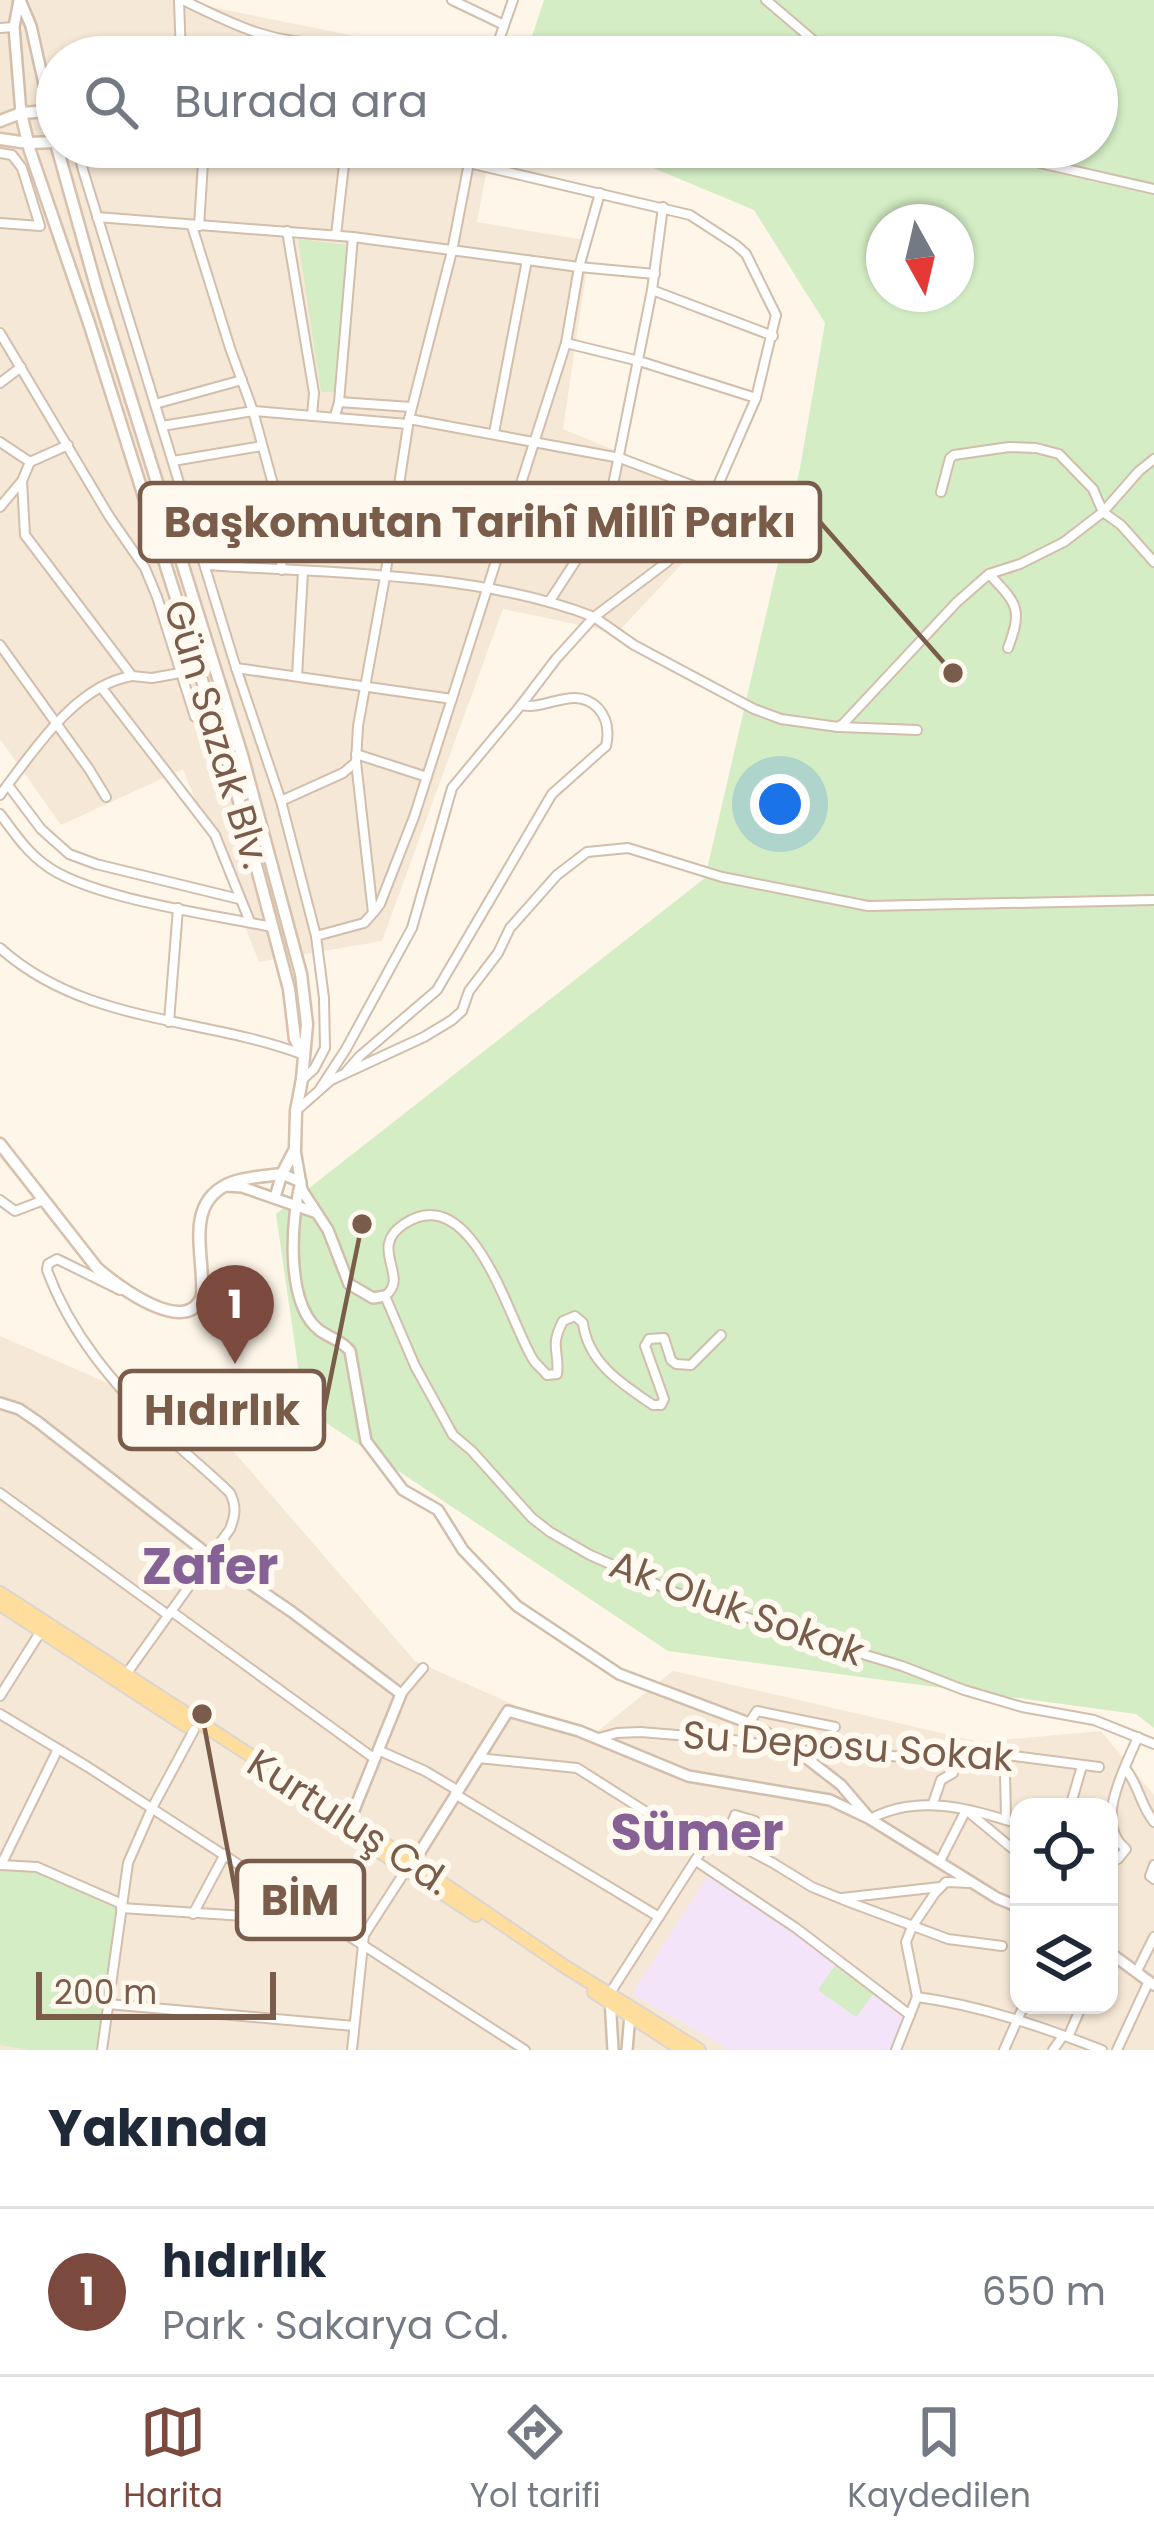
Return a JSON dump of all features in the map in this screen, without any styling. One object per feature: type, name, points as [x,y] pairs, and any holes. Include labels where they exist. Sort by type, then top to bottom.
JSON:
[{"type":"main road","points":[[0,121],[21,112],[36,112]]},
{"type":"main road","name":"Gün Sazak Blv.","points":[[21,112],[36,167]]},
{"type":"main road","points":[[0,139],[36,143]]},
{"type":"main road","name":"Gün Sazak Blv.","points":[[36,168],[215,721],[289,989],[295,1039],[304,1055]]},
{"type":"main road","name":"Gün Sazak Blv.","points":[[64,168],[242,755],[301,974],[308,1024],[295,1149]]},
{"type":"main road","points":[[0,1144],[97,1268],[138,1298],[177,1312],[198,1306],[203,1280],[200,1226],[207,1199],[239,1180],[282,1174],[295,1149]]},
{"type":"main road","name":"Kurtuluş Cd.","points":[[0,1593],[350,1820],[410,1866]]},
{"type":"main road","name":"Kurtuluş Cd.","points":[[0,1604],[610,1998],[699,2050]]},
{"type":"main road","name":"Kurtuluş Cd.","points":[[631,2011],[683,2050]]},
{"type":"street","name":"Gün Sazak Blv.","points":[[20,0],[14,27],[21,112]]},
{"type":"street","name":"Gün Sazak Blv.","points":[[20,0],[36,42]]},
{"type":"street","points":[[182,36],[181,0],[264,36]]},
{"type":"street","points":[[452,0],[504,25]]},
{"type":"street","points":[[500,36],[513,0]]},
{"type":"street","points":[[766,0],[808,36]]},
{"type":"street","points":[[0,28],[14,27]]},
{"type":"street","points":[[0,153],[12,155],[22,168],[40,226],[0,223]]},
{"type":"street","points":[[83,168],[281,801],[316,936],[325,1048],[314,1069],[302,1079]]},
{"type":"street","points":[[202,168],[195,226],[274,488],[282,570]]},
{"type":"street","points":[[336,235],[344,168]]},
{"type":"street","points":[[373,914],[356,758],[364,684],[408,422],[452,251],[466,168]]},
{"type":"street","points":[[320,1089],[412,928],[452,788],[594,617],[667,562],[693,534],[716,494],[756,398],[773,336],[774,308],[746,254],[690,215],[515,168]]},
{"type":"street","points":[[1062,168],[1154,189]]},
{"type":"street","points":[[316,936],[364,923],[380,904],[427,777],[566,343],[579,267],[600,193]]},
{"type":"street","points":[[549,602],[603,519],[639,361],[663,207]]},
{"type":"street","points":[[97,217],[336,235],[655,274]]},
{"type":"street","points":[[287,231],[314,393],[312,415]]},
{"type":"street","points":[[335,416],[353,237]]},
{"type":"street","points":[[494,433],[527,260]]},
{"type":"street","points":[[652,290],[773,336]]},
{"type":"street","points":[[0,333],[109,516],[146,568],[195,717],[215,721]]},
{"type":"street","points":[[566,343],[756,398]]},
{"type":"street","points":[[0,356],[10,351]]},
{"type":"street","points":[[0,383],[20,368]]},
{"type":"street","points":[[155,404],[242,380]]},
{"type":"street","points":[[339,402],[411,407]]},
{"type":"street","points":[[162,426],[253,411],[408,422],[620,458],[716,494]]},
{"type":"street","points":[[0,442],[30,462]]},
{"type":"street","points":[[0,508],[22,481],[30,462],[68,445]]},
{"type":"street","points":[[173,461],[262,446]]},
{"type":"street","points":[[941,491],[954,455],[1009,446],[1059,454],[1093,489],[1103,512],[1154,562]]},
{"type":"street","points":[[838,727],[989,574],[1064,542],[1103,512],[1154,459]]},
{"type":"street","points":[[22,481],[25,535],[132,676]]},
{"type":"street","points":[[274,488],[515,505]]},
{"type":"street","points":[[205,566],[385,577],[549,602],[594,617],[754,709],[838,727],[916,730]]},
{"type":"street","points":[[297,676],[302,572]]},
{"type":"street","points":[[989,574],[1015,602],[1018,613],[1008,648]]},
{"type":"street","points":[[0,646],[106,797]]},
{"type":"street","points":[[236,668],[452,699]]},
{"type":"street","points":[[0,795],[56,723],[110,680],[180,673]]},
{"type":"street","points":[[101,687],[215,835],[250,922]]},
{"type":"street","points":[[346,1072],[437,990],[552,794],[606,746],[604,717],[584,699],[521,705]]},
{"type":"street","points":[[281,801],[343,773],[356,758]]},
{"type":"street","points":[[356,758],[427,777]]},
{"type":"street","points":[[8,784],[41,829],[69,854],[241,899]]},
{"type":"street","points":[[0,814],[31,853],[66,878],[273,927]]},
{"type":"street","points":[[296,1111],[346,1072],[452,1020],[462,1011],[469,991],[510,928],[557,875],[587,852],[628,848],[722,877],[868,906],[1154,900]]},
{"type":"street","points":[[169,1022],[178,908]]},
{"type":"street","points":[[0,948],[68,993],[304,1055]]},
{"type":"street","points":[[295,1149],[302,1190],[319,1214],[349,1284],[373,1298],[386,1296],[395,1284],[388,1258],[392,1236],[419,1218],[450,1222],[476,1245],[534,1361],[547,1375],[557,1374],[556,1333],[562,1321],[575,1316],[599,1363],[647,1400],[661,1405],[664,1400],[646,1354],[649,1340],[664,1338],[671,1360],[691,1364],[721,1335]]},
{"type":"street","points":[[275,1197],[282,1174],[301,1182]]},
{"type":"street","points":[[301,1182],[295,1204],[296,1291],[317,1329],[350,1351],[366,1441],[403,1490],[438,1510],[463,1550],[517,1606],[619,1674],[749,1723],[796,1750],[841,1785],[870,1819]]},
{"type":"street","points":[[225,1186],[242,1186],[319,1214]]},
{"type":"street","points":[[0,1200],[15,1211],[44,1200]]},
{"type":"street","points":[[127,1673],[236,1514],[230,1493],[98,1363],[66,1313],[48,1264],[57,1259],[65,1262],[138,1298]]},
{"type":"street","name":"Ak Oluk Sokak","points":[[386,1296],[415,1366],[453,1435],[550,1532],[674,1592],[774,1628],[1022,1707],[1094,1720],[1154,1744]]},
{"type":"street","points":[[0,1403],[20,1408],[210,1556],[401,1694]]},
{"type":"street","points":[[0,1493],[377,1755],[425,1771],[659,1917]]},
{"type":"street","points":[[0,1696],[41,1631]]},
{"type":"street","points":[[350,1820],[401,1694],[423,1668]]},
{"type":"street","points":[[352,2050],[364,1935],[508,1711],[598,1738],[688,1776],[830,1800],[1017,1906]]},
{"type":"street","points":[[749,1723],[757,1711],[835,1727]]},
{"type":"street","points":[[0,1714],[363,1942],[522,2049]]},
{"type":"street","points":[[102,2050],[128,1863],[194,1730]]},
{"type":"street","name":"Su Deposu Sokak","points":[[598,1738],[640,1732],[796,1750],[970,1758],[1006,1755],[1099,1767]]},
{"type":"street","points":[[1116,1798],[1138,1737]]},
{"type":"street","points":[[58,1749],[0,1865],[37,1867],[122,1906],[326,1921]]},
{"type":"street","points":[[933,1803],[941,1780],[953,1773],[957,1757]]},
{"type":"street","points":[[478,1758],[577,1768],[703,1848]]},
{"type":"street","points":[[970,1758],[1005,1771],[1006,1820]]},
{"type":"street","points":[[1073,1798],[1082,1766]]},
{"type":"street","points":[[1125,1768],[1136,1782],[1140,1804],[1154,1822]]},
{"type":"street","points":[[870,1819],[885,1811],[933,1803],[1010,1821]]},
{"type":"street","points":[[940,1861],[966,1810]]},
{"type":"street","points":[[966,1810],[1010,1847]]},
{"type":"street","points":[[726,1838],[736,1815],[755,1821]]},
{"type":"street","points":[[614,2050],[610,1998],[707,1842],[726,1838],[812,1887],[913,1927],[948,1939],[1002,1946]]},
{"type":"street","points":[[193,1914],[225,1854]]},
{"type":"street","points":[[695,1861],[796,1928],[910,2015]]},
{"type":"street","points":[[1154,1865],[1150,1876],[1154,1880]]},
{"type":"street","points":[[840,1899],[953,1881],[978,1885]]},
{"type":"street","points":[[896,2050],[917,1997],[906,1942],[942,1886]]},
{"type":"street","points":[[1137,1971],[1154,1942]]},
{"type":"street","points":[[1117,2050],[1151,1983],[1118,1960]]},
{"type":"street","points":[[917,1997],[1016,2021],[1102,2050]]},
{"type":"street","points":[[108,2004],[354,2026]]},
{"type":"street","points":[[627,2050],[631,2011]]},
{"type":"street","points":[[1004,2050],[1020,2014]]},
{"type":"street","points":[[1053,2050],[1077,2014]]},
{"type":"shaded area","points":[[0,0],[176,0],[355,36],[36,36],[36,168],[487,168],[477,222],[591,241],[563,429],[740,502],[617,633],[503,609],[382,941],[259,962],[183,769],[61,825],[0,739]]},
{"type":"shaded area","points":[[0,1336],[215,1430],[415,1661],[589,1738],[673,1671],[980,1742],[1101,1731],[1154,1795],[1154,2050],[0,2050]]},
{"type":"shaded area","points":[[710,1872],[908,2015],[894,2050],[731,2050],[632,1994]]},
{"type":"green space","points":[[544,0],[1154,0],[1154,1728],[1136,1714],[668,1651],[304,1408],[276,1214],[705,878],[800,468],[825,323],[754,210],[653,168],[1118,168],[1118,36],[532,36]]},
{"type":"green space","points":[[298,239],[348,245],[337,392],[321,392]]},
{"type":"green space","points":[[0,1865],[37,1867],[122,1904],[102,2050],[0,2045]]},
{"type":"green space","points":[[836,1964],[874,1993],[856,2017],[818,1990]]},
{"type":"place","name":"Başkomutan Tarihî Millî Parkı","points":[[953,673]]},
{"type":"place","name":"Hıdırlık","points":[[362,1224]]},
{"type":"place","name":"hıdırlık","points":[[235,1364]]},
{"type":"place","name":"BİM","points":[[202,1714]]},
{"type":"district","name":"Zafer","points":[[210,1566]]},
{"type":"district","name":"Sümer","points":[[697,1832]]}]
